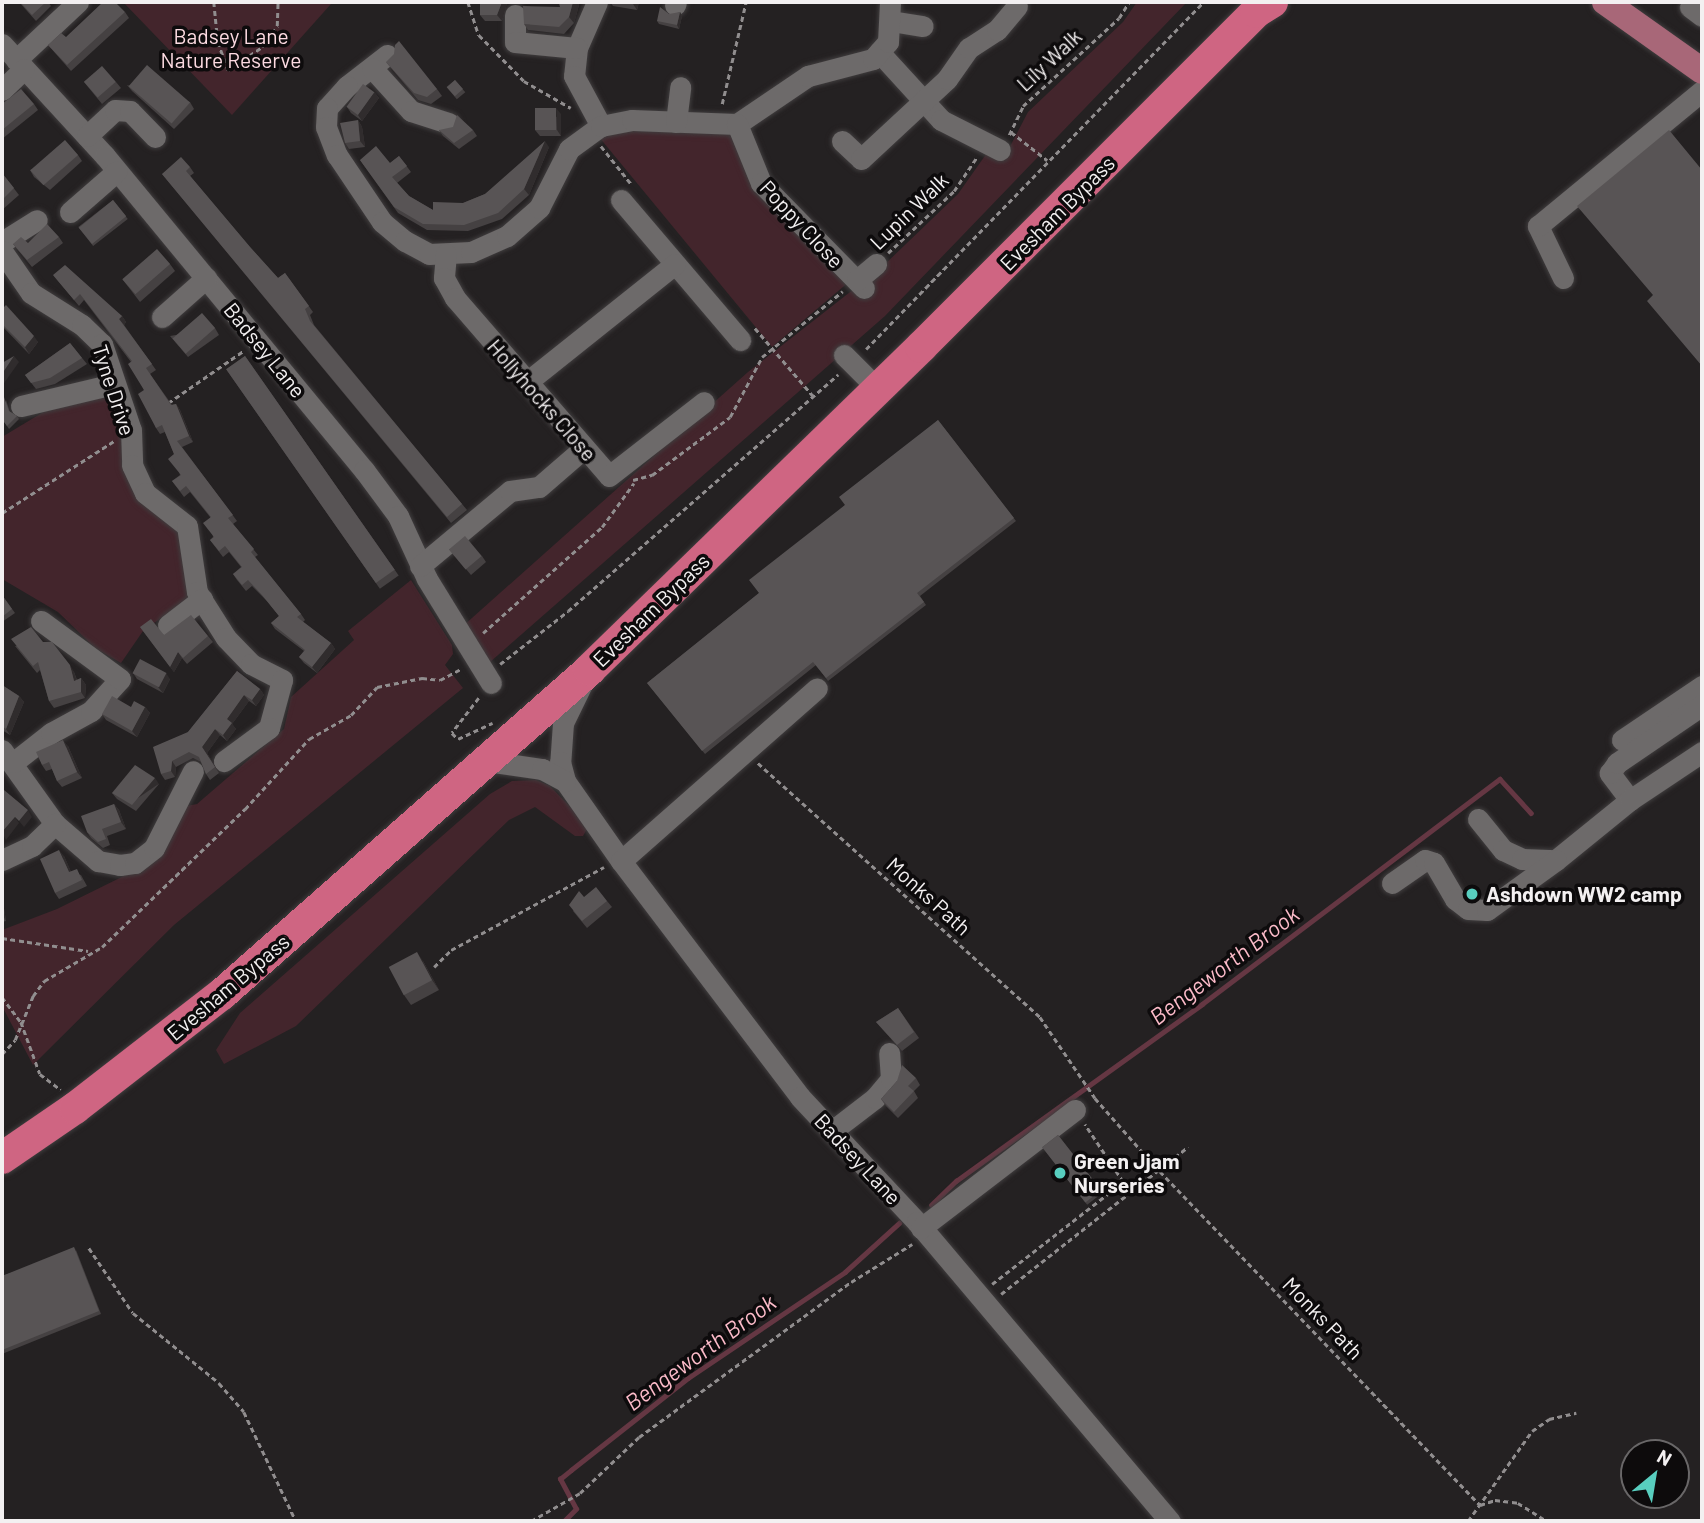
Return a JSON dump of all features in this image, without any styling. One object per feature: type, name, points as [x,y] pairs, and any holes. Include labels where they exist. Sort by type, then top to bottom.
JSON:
[{"type":"highway","name":"Evesham Bypass","points":[[2,1158],[75,1108],[211,1003],[589,670],[878,389],[1263,5]]},
{"type":"main road","points":[[1605,2],[1702,71]]},
{"type":"street","points":[[2,90],[20,65],[78,2]]},
{"type":"street","points":[[596,129],[575,76],[577,48],[597,2]]},
{"type":"street","points":[[842,141],[861,159],[1017,6]]},
{"type":"street","points":[[449,123],[425,118],[397,99],[380,62],[347,86],[327,108],[326,127],[337,155],[382,222],[429,254],[471,252],[507,236],[538,208],[569,149],[596,129],[632,120],[727,124],[808,76],[873,59],[888,42],[891,11],[923,26]]},
{"type":"street","points":[[515,15],[514,42],[577,48]]},
{"type":"street","name":"Badsey Lane","points":[[2,44],[117,171],[364,470],[398,516],[421,566],[491,683]]},
{"type":"street","points":[[879,52],[942,120],[998,142]]},
{"type":"street","points":[[676,122],[680,87]]},
{"type":"street","points":[[1563,278],[1538,226],[1698,101]]},
{"type":"street","points":[[87,136],[115,110],[130,111],[155,137]]},
{"type":"street","name":"Poppy Close","points":[[727,124],[761,183],[860,284],[876,264]]},
{"type":"street","points":[[70,212],[117,171]]},
{"type":"street","points":[[621,200],[740,340]]},
{"type":"street","points":[[2,242],[37,220]]},
{"type":"street","name":"Tyne Drive","points":[[2,251],[31,293],[94,333],[102,344],[113,384],[131,430],[132,465],[145,493],[187,526],[201,599],[226,638],[251,664],[282,680],[269,728],[224,761]]},
{"type":"street","name":"Hollyhocks Close","points":[[446,254],[444,278],[455,298],[609,477],[704,402]]},
{"type":"street","points":[[527,382],[675,264]]},
{"type":"street","points":[[162,317],[206,278]]},
{"type":"street","points":[[844,355],[878,389]]},
{"type":"street","points":[[21,406],[113,384]]},
{"type":"street","points":[[421,566],[510,491],[539,487],[584,448]]},
{"type":"street","points":[[168,625],[201,599]]},
{"type":"street","points":[[41,621],[120,679],[91,711],[8,756],[55,824],[98,861],[135,863],[154,848],[194,771]]},
{"type":"street","name":"Badsey Lane","points":[[589,670],[559,738],[565,781],[620,860],[800,1097],[922,1228],[981,1302],[1170,1521]]},
{"type":"street","points":[[1622,740],[1702,686]]},
{"type":"street","points":[[620,860],[817,688]]},
{"type":"street","points":[[1630,800],[1611,774],[1617,763],[1702,705]]},
{"type":"street","points":[[1392,883],[1425,860],[1434,863],[1455,899],[1468,909],[1487,910],[1556,860],[1630,800],[1702,752]]},
{"type":"street","points":[[487,761],[520,763],[565,781]]},
{"type":"street","points":[[1478,819],[1503,850],[1522,859],[1556,860]]},
{"type":"street","points":[[2,860],[32,846],[55,824]]},
{"type":"street","points":[[832,1131],[875,1098],[891,1079],[889,1053]]},
{"type":"street","points":[[922,1228],[1074,1110]]},
{"type":"path","points":[[214,2],[218,42],[228,70],[262,47],[277,26],[278,2]]},
{"type":"path","points":[[468,2],[479,35],[524,81],[570,108],[596,129]]},
{"type":"path","points":[[727,124],[746,2]]},
{"type":"path","name":"Lily Walk","points":[[998,142],[1032,96],[1119,18],[1129,2]]},
{"type":"path","points":[[998,142],[1047,160]]},
{"type":"path","name":"Lupin Walk","points":[[876,264],[954,191],[998,142]]},
{"type":"path","points":[[772,347],[860,284]]},
{"type":"path","points":[[2,1054],[15,1040],[21,1022],[44,981],[102,947],[139,914],[309,739],[351,715],[377,687],[422,678],[439,680],[472,653],[594,536],[622,505],[635,482]]},
{"type":"path","points":[[491,683],[452,733],[458,739],[496,721]]},
{"type":"path","name":"Monks Path","points":[[746,751],[1040,1017],[1095,1098],[1159,1169],[1480,1505]]},
{"type":"path","points":[[434,967],[451,950],[620,860]]},
{"type":"path","points":[[2,938],[91,952]]},
{"type":"path","points":[[2,997],[21,1022],[40,1074],[64,1092]]},
{"type":"path","points":[[981,1302],[1123,1182],[1074,1110]]},
{"type":"path","points":[[981,1302],[1188,1147]]},
{"type":"path","points":[[531,1521],[580,1493],[639,1437],[922,1228]]},
{"type":"path","points":[[89,1248],[133,1313],[219,1383],[244,1412],[296,1521]]},
{"type":"path","points":[[1468,1521],[1532,1431],[1549,1419],[1576,1413]]},
{"type":"path","points":[[1480,1505],[1495,1500],[1518,1503],[1546,1521]]},
{"type":"green space","name":"Badsey Lane Nature Reserve","points":[[123,2],[331,2],[331,4],[232,115]]},
{"type":"green space","points":[[1137,2],[1187,2],[885,316],[489,663],[463,626],[748,372],[882,267],[958,194],[989,150],[1005,156],[1028,112],[1123,22]]},
{"type":"green space","points":[[628,128],[734,132],[850,281],[772,347],[599,137]]},
{"type":"green space","points":[[113,389],[132,465],[187,526],[197,592],[143,631],[121,663],[95,648],[58,612],[2,579],[2,437],[50,408]]},
{"type":"green space","points":[[411,580],[452,645],[453,654],[445,665],[463,688],[174,925],[33,1065],[2,1006],[2,930],[57,909],[152,862],[186,806],[197,804],[284,729],[291,697],[354,640],[348,631]]},
{"type":"green space","points":[[536,780],[550,786],[582,819],[587,829],[583,836],[575,836],[535,807],[509,820],[296,1026],[224,1064],[216,1050],[240,1013],[490,794],[512,781]]},
{"type":"building","points":[[20,2],[46,2],[32,15]]},
{"type":"building","points":[[103,2],[115,2],[125,12],[67,65],[48,45],[61,33],[66,37]]},
{"type":"building","points":[[480,2],[502,2],[497,15],[480,15]]},
{"type":"building","points":[[559,2],[573,2],[569,17],[559,27],[524,24],[523,6],[560,7]]},
{"type":"building","points":[[660,7],[669,14],[680,12],[677,25],[657,21]]},
{"type":"building","points":[[399,41],[437,89],[427,97],[414,93],[386,62],[394,54],[395,45]]},
{"type":"building","points":[[147,65],[190,102],[172,124],[129,86]]},
{"type":"building","points":[[102,66],[116,82],[98,98],[84,82]]},
{"type":"building","points":[[455,80],[463,89],[455,96],[447,87]]},
{"type":"building","points":[[363,84],[374,92],[358,115],[347,107]]},
{"type":"building","points":[[21,89],[34,104],[2,130],[2,104]]},
{"type":"building","points":[[535,108],[556,108],[556,130],[535,130]]},
{"type":"building","points":[[457,115],[473,130],[454,143],[439,130],[453,127]]},
{"type":"building","points":[[358,120],[360,141],[345,143],[340,123]]},
{"type":"building","points":[[1669,130],[1702,170],[1702,366],[1647,301],[1653,295],[1577,206]]},
{"type":"building","points":[[65,140],[78,155],[43,185],[30,170]]},
{"type":"building","points":[[545,141],[524,189],[498,213],[464,225],[423,224],[394,207],[360,160],[376,146],[390,163],[399,156],[407,166],[392,177],[409,196],[433,210],[433,202],[463,203],[485,194]]},
{"type":"building","points":[[181,157],[190,167],[186,171],[250,247],[278,278],[285,273],[309,306],[305,309],[310,321],[462,504],[447,517],[162,174]]},
{"type":"building","points":[[2,173],[14,188],[2,200]]},
{"type":"building","points":[[113,200],[126,216],[92,244],[79,228]]},
{"type":"building","points":[[47,224],[59,237],[27,260],[13,244],[21,237],[28,243]]},
{"type":"building","points":[[157,249],[170,264],[135,294],[122,279]]},
{"type":"building","points":[[65,265],[122,316],[119,319],[152,364],[146,368],[171,405],[176,404],[189,436],[177,441],[233,515],[228,518],[254,549],[251,552],[301,614],[297,617],[331,643],[312,667],[299,657],[305,650],[271,623],[279,616],[262,595],[248,580],[242,585],[233,574],[242,567],[225,546],[219,551],[210,540],[214,537],[203,523],[211,517],[186,486],[180,491],[172,481],[181,475],[168,459],[174,454],[162,425],[156,428],[138,394],[144,390],[128,364],[132,361],[80,294],[74,300],[53,275]]},
{"type":"building","points":[[6,305],[34,336],[25,347],[2,324],[2,309]]},
{"type":"building","points":[[202,313],[215,328],[186,354],[173,339]]},
{"type":"building","points":[[70,343],[82,358],[50,378],[31,383],[25,375]]},
{"type":"building","points":[[14,356],[2,374],[2,363]]},
{"type":"building","points":[[245,356],[395,570],[376,583],[226,369]]},
{"type":"building","points":[[4,397],[9,411],[17,416],[7,426],[2,419]]},
{"type":"building","points":[[938,420],[1014,518],[917,593],[924,602],[826,678],[813,662],[702,751],[647,683],[759,593],[749,580],[845,505],[839,497]]},
{"type":"building","points":[[465,536],[482,556],[466,569],[449,549]]},
{"type":"building","points":[[2,595],[12,609],[2,617]]},
{"type":"building","points":[[191,615],[208,636],[183,658],[178,652],[170,667],[140,627],[151,619],[164,635]]},
{"type":"building","points":[[31,627],[43,642],[52,642],[70,665],[74,681],[81,678],[81,692],[49,701],[38,662],[33,666],[11,639]]},
{"type":"building","points":[[140,659],[166,673],[159,687],[132,673]]},
{"type":"building","points":[[237,671],[260,689],[252,700],[244,695],[227,719],[232,723],[223,735],[215,729],[202,747],[215,767],[206,774],[199,757],[189,752],[172,761],[171,771],[161,774],[153,747],[188,732]]},
{"type":"building","points":[[2,685],[19,696],[6,729],[2,726]]},
{"type":"building","points":[[112,696],[131,707],[134,701],[145,707],[132,731],[102,714]]},
{"type":"building","points":[[63,740],[77,772],[57,781],[49,762],[42,765],[36,752]]},
{"type":"building","points":[[135,765],[155,778],[132,805],[112,793]]},
{"type":"building","points":[[4,790],[28,810],[19,821],[15,817],[2,832],[2,793]]},
{"type":"building","points":[[114,804],[121,822],[102,829],[106,839],[98,842],[87,832],[81,816]]},
{"type":"building","points":[[59,850],[69,872],[77,869],[82,880],[55,893],[40,859]]},
{"type":"building","points":[[596,887],[607,901],[582,921],[569,905],[579,891],[584,897]]},
{"type":"building","points":[[417,952],[432,980],[404,995],[389,967]]},
{"type":"building","points":[[898,1008],[914,1032],[897,1045],[876,1022]]},
{"type":"building","points":[[902,1065],[916,1078],[908,1086],[914,1091],[894,1112],[881,1099],[897,1081]]},
{"type":"building","points":[[1058,1135],[1101,1190],[1085,1202],[1042,1147]]},
{"type":"building","points":[[74,1247],[99,1311],[2,1350],[2,1276]]},
{"type":"waterway","name":"Bengeworth Brook","points":[[931,1205],[956,1181],[1202,1004],[1500,779],[1531,813]]},
{"type":"waterway","name":"Bengeworth Brook","points":[[564,1521],[576,1509],[560,1479],[688,1378],[845,1272],[899,1223]]},
{"type":"place","name":"Ashdown WW2 camp","points":[[1472,894]]},
{"type":"place","name":"Green Jjam Nurseries","points":[[1060,1173]]}]
